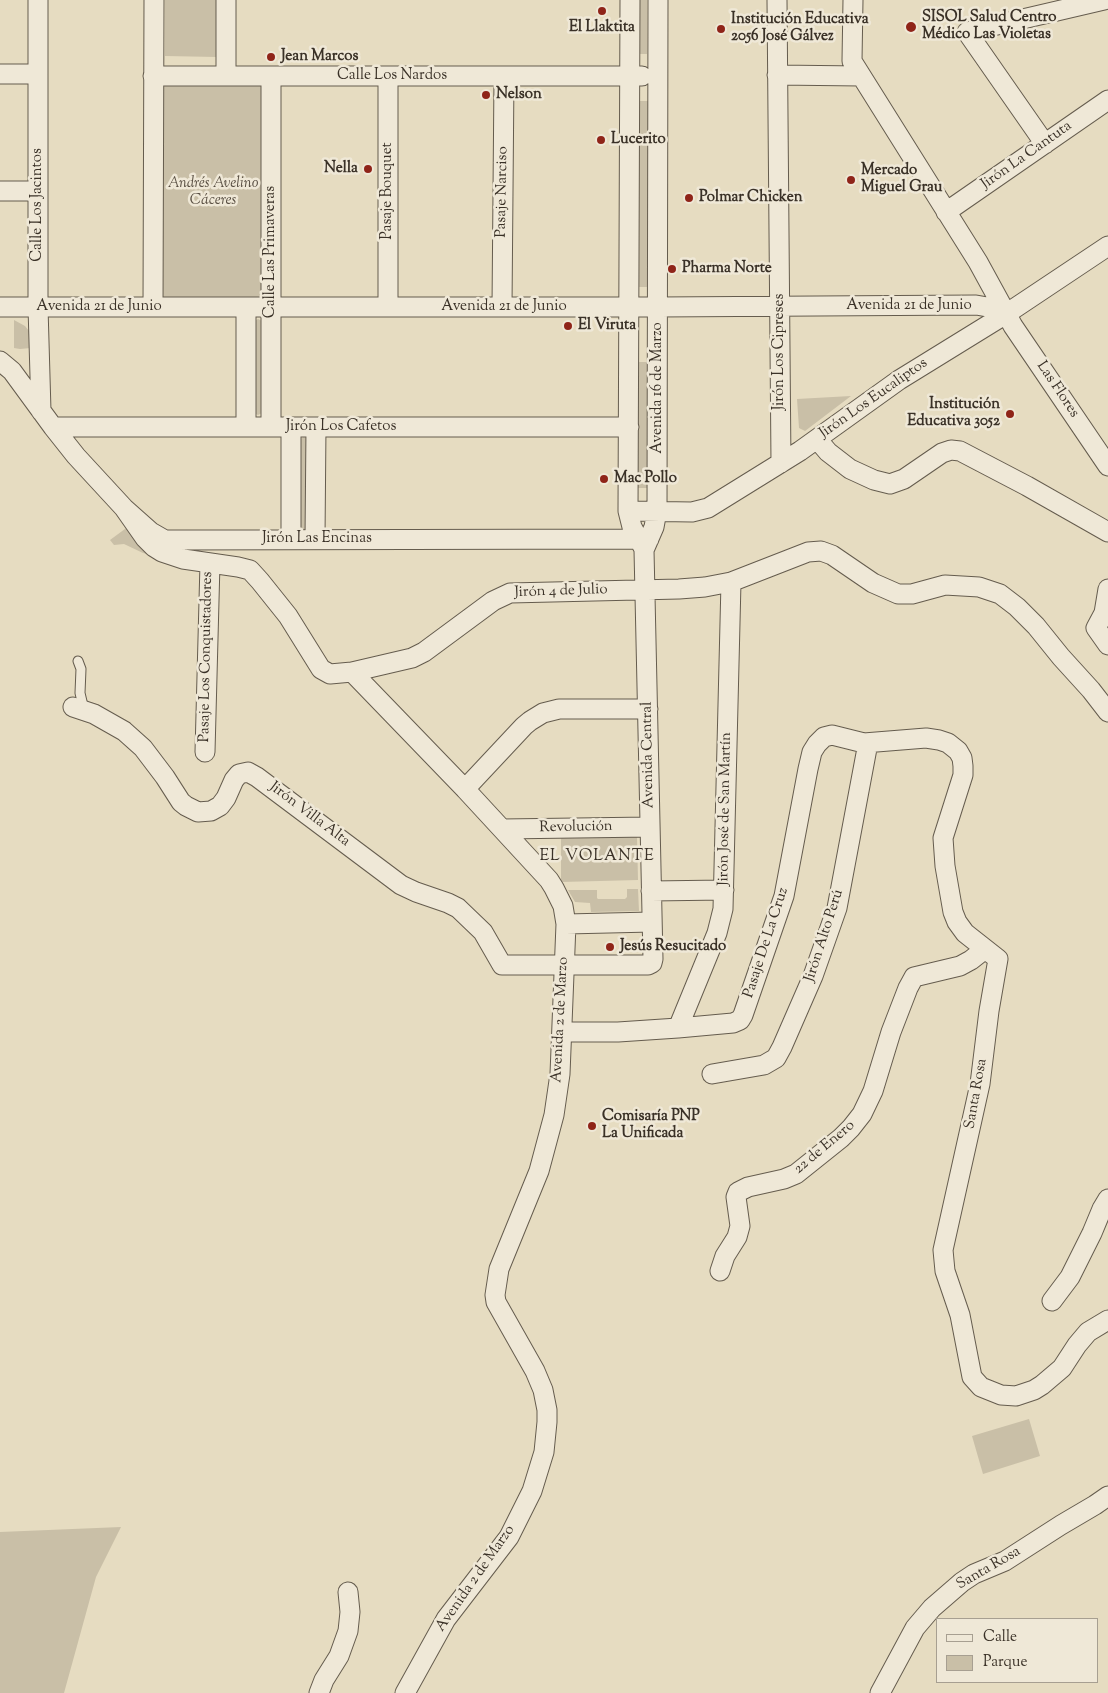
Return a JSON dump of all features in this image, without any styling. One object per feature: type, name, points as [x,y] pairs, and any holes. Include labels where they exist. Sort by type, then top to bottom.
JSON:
[{"type":"street","name":"Calle Los Jacintos","points":[[38,0],[38,307],[41,411]]},
{"type":"street","points":[[153,307],[154,0]]},
{"type":"street","points":[[226,0],[226,76]]},
{"type":"street","name":"Avenida 16 de Marzo","points":[[630,0],[628,511],[632,527],[644,543]]},
{"type":"street","name":"Avenida 16 de Marzo","points":[[644,543],[657,511],[658,0]]},
{"type":"street","name":"Jirón Los Cipreses","points":[[777,0],[781,463]]},
{"type":"street","name":"Las Flores","points":[[852,0],[852,61],[978,262],[1006,314],[1108,466]]},
{"type":"street","points":[[1045,144],[968,32],[1057,5],[1104,0]]},
{"type":"street","points":[[0,74],[38,74]]},
{"type":"street","points":[[777,75],[862,76]]},
{"type":"street","name":"Calle Los Nardos","points":[[153,76],[658,76]]},
{"type":"street","name":"Calle Las Primaveras","points":[[271,76],[271,427]]},
{"type":"street","name":"Pasaje Bouquet","points":[[388,76],[388,307]]},
{"type":"street","name":"Pasaje Narciso","points":[[502,307],[504,76]]},
{"type":"street","name":"Jirón La Cantuta","points":[[946,212],[1108,100]]},
{"type":"street","points":[[0,191],[38,191]]},
{"type":"street","name":"Jirón Los Eucaliptos","points":[[628,511],[692,512],[708,508],[817,439],[899,380],[1105,255]]},
{"type":"street","name":"Avenida 21 de Junio","points":[[0,307],[779,307],[976,305],[993,308],[1006,314]]},
{"type":"street","name":"Calle Las Primaveras","points":[[246,307],[246,427]]},
{"type":"street","name":"Jirón Las Encinas","points":[[0,361],[12,371],[76,456],[124,508],[150,532],[165,540],[644,543]]},
{"type":"street","name":"Jirón Los Cafetos","points":[[53,427],[629,427]]},
{"type":"street","points":[[291,427],[291,540]]},
{"type":"street","points":[[315,540],[316,427]]},
{"type":"street","points":[[817,439],[828,452],[850,469],[874,480],[890,484],[904,479],[942,453],[951,450],[960,451],[1108,532]]},
{"type":"street","points":[[124,508],[145,538],[162,552],[172,556],[250,570],[288,616],[322,669],[334,675],[352,672]]},
{"type":"street","name":"Avenida Central","points":[[565,966],[648,964],[652,963],[653,958],[644,543]]},
{"type":"street","name":"Jirón 4 de Julio","points":[[352,672],[412,658],[424,652],[493,601],[510,593],[705,588],[731,582],[808,552],[821,551],[832,555],[873,582],[898,594],[912,594],[945,585],[979,587],[994,592],[1010,602],[1036,626],[1108,712]]},
{"type":"street","name":"Pasaje Los Conquistadores","points":[[205,752],[210,563]]},
{"type":"street","name":"Jirón José de San Martín","points":[[678,1028],[720,925],[723,909],[731,582]]},
{"type":"street","points":[[1108,588],[1104,613],[1096,628],[1108,645]]},
{"type":"street","name":"Avenida 2 de Marzo","points":[[352,672],[465,789],[554,888],[563,906],[566,924],[560,1074],[551,1129],[539,1172],[499,1269],[495,1295],[496,1302],[535,1371],[543,1390],[547,1422],[544,1452],[532,1491],[509,1537],[446,1619],[405,1693]]},
{"type":"street","points":[[465,789],[524,726],[543,713],[559,709],[648,708]]},
{"type":"street","name":"Jirón Villa Alta","points":[[79,709],[104,718],[133,738],[165,776],[181,802],[192,810],[204,813],[216,809],[223,802],[239,774],[244,772],[253,774],[402,885],[458,908],[482,932],[502,965],[565,966]]},
{"type":"street","name":"Pasaje De La Cruz","points":[[562,1032],[618,1032],[678,1028],[733,1023],[742,1018],[784,896],[812,752],[817,744],[828,736],[837,736],[860,743],[868,743]]},
{"type":"street","name":"Santa Rosa","points":[[868,743],[931,738],[948,743],[958,751],[963,762],[963,775],[944,832],[943,843],[954,917],[966,933],[998,959],[975,1113],[943,1250],[946,1271],[960,1315],[972,1377],[981,1387],[1001,1395],[1016,1396],[1034,1390],[1057,1373],[1088,1332],[1108,1320]]},
{"type":"street","name":"Jirón Alto Perú","points":[[712,1074],[764,1066],[776,1058],[782,1047],[813,976],[836,908],[868,743]]},
{"type":"street","name":"Revolución","points":[[502,829],[650,827]]},
{"type":"street","points":[[651,891],[724,890]]},
{"type":"street","points":[[566,924],[652,922]]},
{"type":"street","name":"22 de Enero","points":[[720,1271],[724,1256],[737,1237],[740,1226],[736,1197],[738,1192],[748,1187],[784,1179],[796,1174],[852,1128],[862,1114],[874,1091],[891,1032],[914,977],[960,966],[985,949]]},
{"type":"street","points":[[1052,1301],[1070,1277],[1108,1199]]},
{"type":"street","name":"Santa Rosa","points":[[880,1693],[915,1628],[932,1608],[962,1582],[974,1574],[1016,1554],[1095,1506],[1108,1496]]},
{"type":"street","points":[[319,1693],[324,1680],[344,1645],[350,1612],[348,1592]]},
{"type":"lane","points":[[78,661],[81,669],[79,709]]},
{"type":"green space","points":[[165,0],[217,0],[217,57],[165,56]]},
{"type":"green space","points":[[639,0],[647,0],[647,54],[639,54]]},
{"type":"green space","name":"Andrés Avelino Cáceres","points":[[162,84],[264,84],[264,300],[161,301]]},
{"type":"green space","points":[[638,101],[650,101],[650,287],[638,287]]},
{"type":"green space","points":[[258,319],[264,322],[264,412],[258,415],[252,412],[253,322]]},
{"type":"green space","points":[[14,320],[25,326],[29,331],[31,348],[14,348]]},
{"type":"green space","points":[[636,362],[651,362],[651,488],[635,488]]},
{"type":"green space","points":[[851,396],[805,431],[799,428],[797,399]]},
{"type":"green space","points":[[304,437],[307,439],[307,529],[303,530],[300,529],[300,439]]},
{"type":"green space","points":[[129,526],[158,557],[143,553],[124,544],[114,545],[110,540]]},
{"type":"green space","name":"EL VOLANTE","points":[[637,836],[638,880],[561,882],[561,837]]},
{"type":"green space","points":[[627,889],[638,889],[639,911],[591,912],[590,903],[575,902],[568,890],[597,890],[598,899],[625,899],[627,897]]},
{"type":"green space","points":[[1029,1419],[1040,1456],[983,1474],[972,1436]]},
{"type":"green space","points":[[121,1527],[96,1577],[64,1693],[0,1693],[0,1532]]},
{"type":"place","name":"El Llaktita","points":[[602,11]]},
{"type":"place","name":"SISOL Salud Centro Médico Las Violetas","points":[[911,27]]},
{"type":"place","name":"Institución Educativa 2056 José Gálvez","points":[[721,29]]},
{"type":"place","name":"Jean Marcos","points":[[271,57]]},
{"type":"place","name":"Nelson","points":[[486,95]]},
{"type":"place","name":"Lucerito","points":[[601,140]]},
{"type":"place","name":"Nella","points":[[368,169]]},
{"type":"place","name":"Mercado Miguel Grau","points":[[851,180]]},
{"type":"place","name":"Polmar Chicken","points":[[689,198]]},
{"type":"place","name":"Pharma Norte","points":[[672,269]]},
{"type":"place","name":"El Viruta","points":[[568,326]]},
{"type":"place","name":"Institución Educativa 3052","points":[[1010,414]]},
{"type":"place","name":"Mac Pollo","points":[[604,479]]},
{"type":"place","name":"Jesús Resucitado","points":[[610,947]]},
{"type":"place","name":"Comisaría PNP La Unificada","points":[[592,1126]]},
{"type":"district","name":"EL VOLANTE","points":[[597,857]]}]
